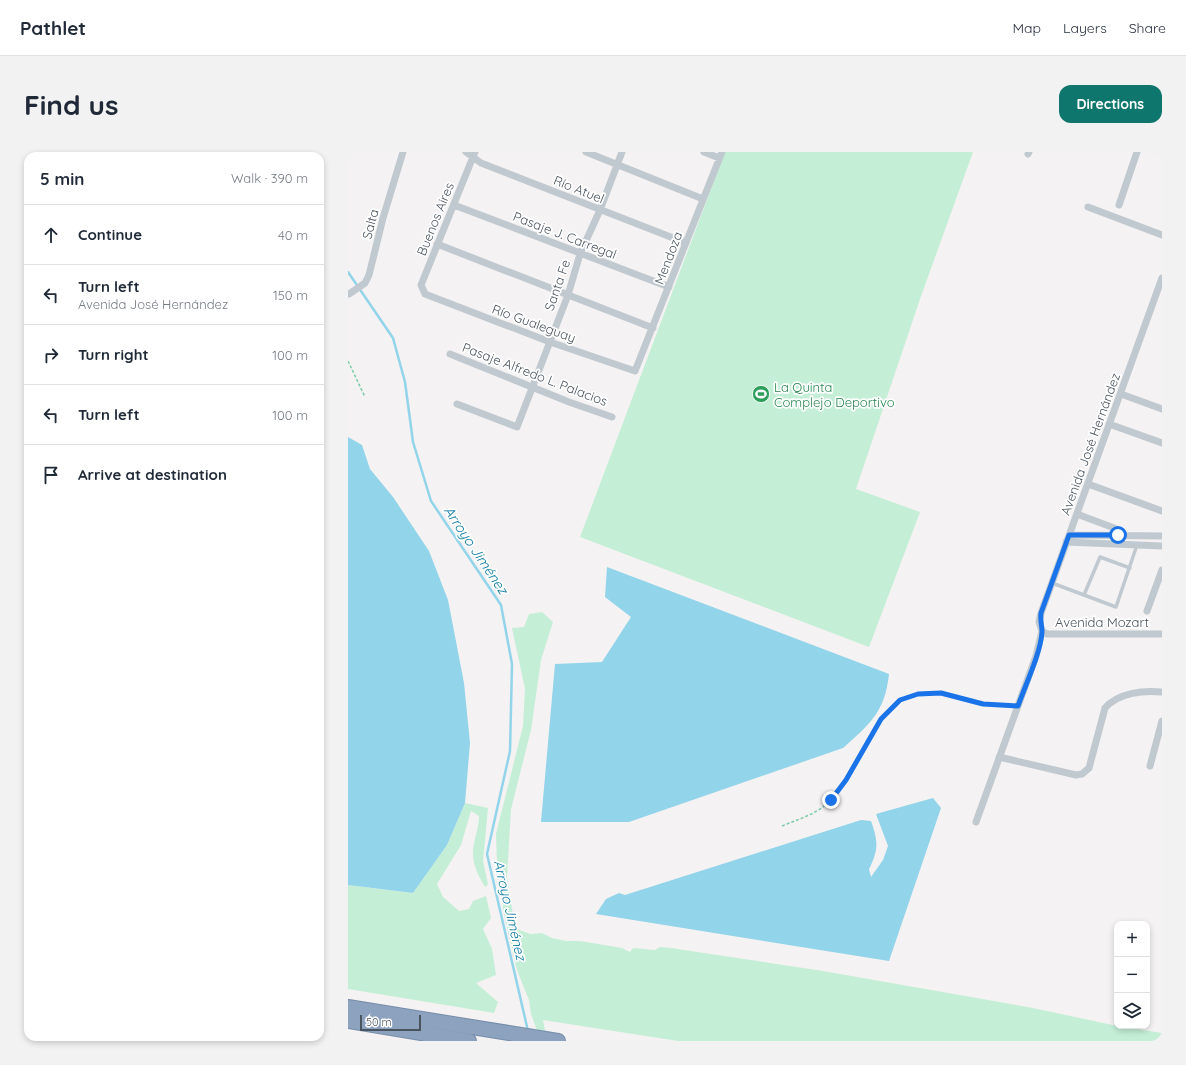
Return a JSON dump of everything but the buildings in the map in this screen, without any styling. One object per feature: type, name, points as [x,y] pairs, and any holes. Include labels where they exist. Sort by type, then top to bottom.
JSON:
[{"type":"highway","points":[[348,1007],[558,1041]]},
{"type":"highway","points":[[348,1021],[469,1041]]},
{"type":"street","name":"Salta","points":[[349,294],[364,283],[369,275],[383,218],[403,152]]},
{"type":"street","name":"Río Atuel","points":[[466,152],[600,210],[686,243]]},
{"type":"street","points":[[586,152],[704,199]]},
{"type":"street","name":"Santa Fe","points":[[457,404],[518,427],[568,295],[580,254],[600,210],[622,152]]},
{"type":"street","points":[[704,152],[720,155]]},
{"type":"street","points":[[1119,205],[1137,152]]},
{"type":"street","name":"Buenos Aires","points":[[425,294],[421,285],[474,155]]},
{"type":"street","name":"Mendoza","points":[[635,371],[704,199],[720,155]]},
{"type":"street","name":"Pasaje J. Carregal","points":[[454,205],[669,287]]},
{"type":"street","points":[[1088,207],[1162,235]]},
{"type":"street","points":[[437,244],[653,328]]},
{"type":"street","name":"Avenida José Hernández","points":[[976,822],[1036,656],[1042,631],[1039,622],[1041,613],[1162,278]]},
{"type":"street","name":"Río Gualeguay","points":[[425,294],[550,342],[635,371]]},
{"type":"street","name":"Pasaje Alfredo L. Palacios","points":[[450,354],[533,386],[569,402],[612,417]]},
{"type":"street","points":[[1121,394],[1162,409]]},
{"type":"street","points":[[1109,424],[1162,443]]},
{"type":"street","points":[[1088,484],[1162,511]]},
{"type":"street","points":[[1077,514],[1114,528],[1117,530],[1118,535]]},
{"type":"street","points":[[1068,538],[1118,535],[1162,536]]},
{"type":"street","points":[[1068,538],[1162,546]]},
{"type":"street","points":[[1146,611],[1162,570]]},
{"type":"street","name":"Avenida Mozart","points":[[1042,631],[1047,634],[1162,634]]},
{"type":"street","points":[[999,756],[1076,775],[1082,774],[1088,768],[1105,708],[1109,703],[1146,690],[1162,692]]},
{"type":"street","points":[[1150,766],[1162,721]]},
{"type":"lane","points":[[1052,583],[1116,607],[1137,545]]},
{"type":"lane","points":[[1084,595],[1100,557],[1130,568]]},
{"type":"path","points":[[348,361],[365,397]]},
{"type":"path","points":[[782,826],[816,812],[831,800],[846,780],[881,719],[900,700],[918,694],[941,693],[983,704],[1018,706]]},
{"type":"green space","name":"La Quinta Complejo Deportivo","points":[[725,152],[973,152],[920,299],[856,489],[920,512],[869,647],[580,537]]},
{"type":"green space","points":[[542,612],[553,622],[541,660],[531,730],[511,809],[507,877],[513,915],[519,930],[531,934],[542,933],[552,938],[566,941],[580,941],[622,948],[630,952],[633,948],[655,950],[660,947],[671,948],[823,971],[1033,1008],[1114,1025],[1114,1029],[1136,1029],[1162,1033],[1162,1041],[678,1041],[543,1020],[547,1041],[541,1041],[531,1014],[529,1000],[517,970],[503,910],[503,896],[497,864],[496,834],[523,726],[525,689],[512,628],[524,627],[529,614]]},
{"type":"green space","points":[[465,803],[488,808],[483,861],[488,884],[485,887],[478,875],[474,861],[474,842],[479,816],[471,811],[461,845],[437,884],[443,897],[459,911],[469,909],[473,901],[486,896],[491,918],[483,929],[492,949],[496,975],[476,983],[498,1002],[494,1013],[348,989],[348,885],[413,893],[447,845]]},
{"type":"water","points":[[348,437],[362,445],[370,469],[393,497],[429,551],[448,600],[464,683],[470,743],[465,803],[447,845],[413,893],[348,885]]},
{"type":"water","points":[[607,567],[889,674],[887,687],[880,708],[861,732],[843,748],[629,822],[541,822],[555,664],[602,662],[631,617],[605,597]]},
{"type":"water","points":[[933,798],[941,808],[889,961],[596,914],[606,899],[619,893],[625,895],[861,820],[871,821],[875,834],[875,856],[869,869],[871,877],[883,860],[888,846],[876,814]]},
{"type":"waterway","name":"Arroyo Jiménez","points":[[348,272],[393,338],[405,382],[413,442],[431,501],[501,605],[512,664],[510,751],[487,854],[528,1031]]},
{"type":"place","name":"La Quinta Complejo Deportivo","points":[[761,394]]},
{"type":"route","points":[[831,800],[846,780],[881,719],[900,700],[929,692],[941,693],[983,704],[1018,706],[1036,656],[1042,631],[1039,622],[1041,613],[1069,535],[1118,535]]}]
